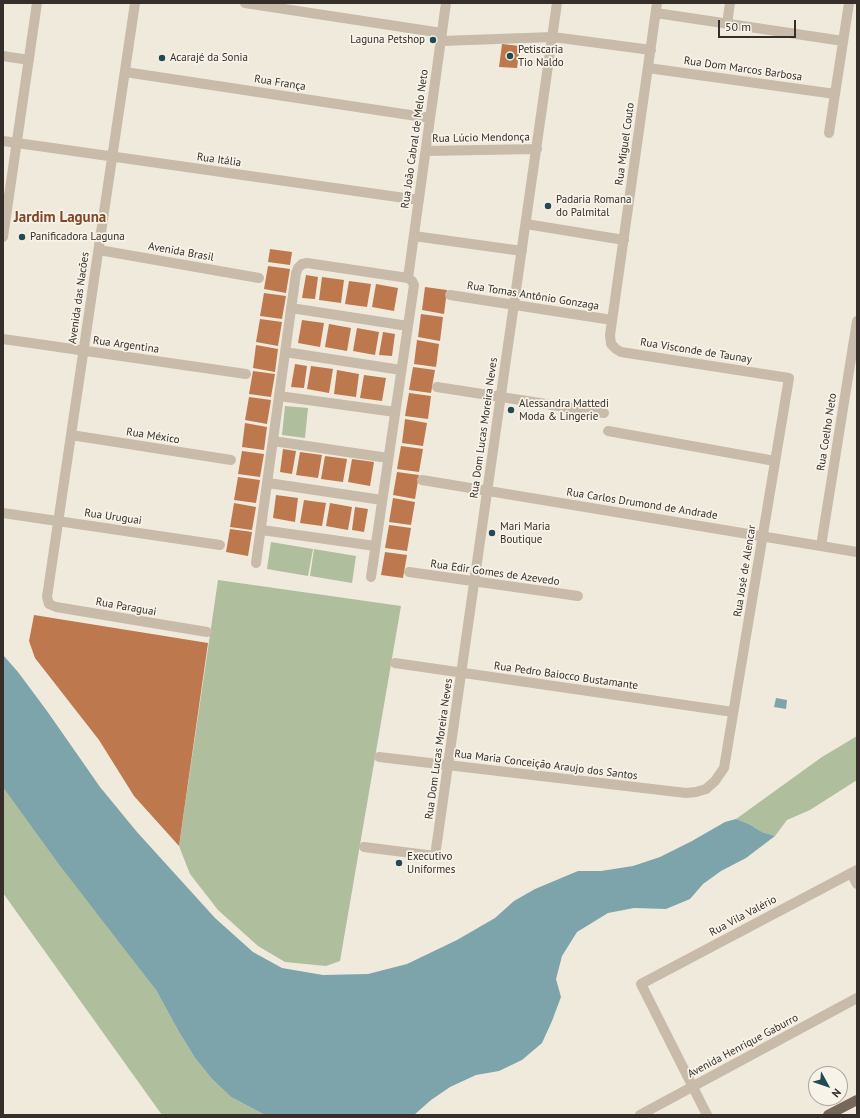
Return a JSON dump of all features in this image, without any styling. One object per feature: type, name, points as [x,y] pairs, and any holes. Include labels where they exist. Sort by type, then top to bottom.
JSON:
[{"type":"main road","points":[[828,1115],[857,1100]]},
{"type":"street","points":[[3,237],[37,3]]},
{"type":"street","name":"Avenida das Nacões","points":[[47,597],[135,3]]},
{"type":"street","points":[[245,3],[442,36],[553,37],[651,50]]},
{"type":"street","name":"Rua João Cabral de Melo Neto","points":[[408,278],[446,3]]},
{"type":"street","name":"Rua Dom Lucas Moreira Neves","points":[[364,847],[435,856],[558,3]]},
{"type":"street","points":[[727,24],[730,3]]},
{"type":"street","points":[[829,133],[849,3]]},
{"type":"street","points":[[656,8],[727,24],[843,41]]},
{"type":"street","name":"Rua Miguel Couto","points":[[610,335],[656,8]]},
{"type":"street","points":[[3,56],[29,60]]},
{"type":"street","name":"Rua Dom Marcos Barbosa","points":[[648,68],[835,94]]},
{"type":"street","name":"Rua França","points":[[125,72],[430,118]]},
{"type":"street","name":"Rua Itália","points":[[3,141],[419,200]]},
{"type":"street","name":"Rua Lúcio Mendonça","points":[[426,151],[537,149]]},
{"type":"street","points":[[526,224],[624,240]]},
{"type":"street","points":[[414,236],[522,252]]},
{"type":"street","name":"Avenida Brasil","points":[[99,250],[259,278]]},
{"type":"street","points":[[256,563],[262,530],[296,273],[302,264],[307,263],[408,278],[414,285],[371,577]]},
{"type":"street","name":"Rua Tomas Antônio Gonzaga","points":[[450,295],[612,320]]},
{"type":"street","points":[[291,308],[408,326]]},
{"type":"street","name":"Rua Coelho Neto","points":[[821,546],[857,321]]},
{"type":"street","name":"Rua Visconde de Taunay","points":[[610,335],[611,344],[621,352],[789,378]]},
{"type":"street","name":"Rua Argentina","points":[[3,339],[246,374]]},
{"type":"street","points":[[285,352],[401,370]]},
{"type":"street","name":"Rua José de Alencar","points":[[686,793],[696,792],[706,788],[715,781],[724,768],[789,378]]},
{"type":"street","points":[[436,387],[604,413]]},
{"type":"street","points":[[279,396],[395,412]]},
{"type":"street","points":[[608,431],[775,461]]},
{"type":"street","name":"Rua México","points":[[71,435],[231,460]]},
{"type":"street","points":[[273,441],[388,458]]},
{"type":"street","name":"Rua Carlos Drumond de Andrade","points":[[422,480],[857,552]]},
{"type":"street","points":[[268,483],[382,500]]},
{"type":"street","name":"Rua Uruguai","points":[[3,513],[220,545]]},
{"type":"street","points":[[262,530],[375,546]]},
{"type":"street","name":"Rua Edir Gomes de Azevedo","points":[[409,572],[578,596]]},
{"type":"street","name":"Rua Paraguai","points":[[47,597],[49,604],[56,607],[207,632]]},
{"type":"street","name":"Rua Pedro Baiocco Bustamante","points":[[396,663],[734,712]]},
{"type":"street","name":"Rua Maria Conceição Araujo dos Santos","points":[[379,757],[686,793]]},
{"type":"street","points":[[854,872],[857,884]]},
{"type":"street","name":"Rua Vila Valério","points":[[693,1087],[641,984],[854,872]]},
{"type":"street","name":"Avenida Henrique Gaburro","points":[[640,1115],[857,998]]},
{"type":"street","points":[[693,1087],[707,1115]]},
{"type":"green space","points":[[285,406],[308,408],[305,438],[282,435]]},
{"type":"green space","points":[[271,542],[313,549],[308,576],[267,569]]},
{"type":"green space","points":[[314,549],[356,556],[352,583],[310,576]]},
{"type":"green space","points":[[218,580],[401,606],[340,961],[326,966],[285,962],[258,946],[218,910],[190,874],[179,846]]},
{"type":"green space","points":[[857,736],[857,780],[810,810],[787,820],[775,836],[762,832],[749,824],[736,819],[822,757]]},
{"type":"green space","points":[[3,786],[156,990],[195,1058],[212,1079],[231,1097],[265,1115],[162,1115],[3,893]]},
{"type":"water","points":[[3,655],[18,672],[47,711],[100,787],[137,832],[215,918],[253,952],[282,968],[323,975],[368,974],[407,964],[457,940],[495,918],[514,901],[535,889],[578,871],[601,871],[633,866],[660,857],[725,822],[736,819],[749,824],[762,832],[775,836],[746,858],[721,871],[703,884],[690,899],[666,909],[634,908],[608,913],[577,932],[562,956],[556,979],[561,997],[552,1021],[542,1043],[522,1060],[499,1071],[476,1075],[450,1087],[431,1100],[414,1115],[265,1115],[231,1097],[212,1079],[195,1058],[156,990],[58,863],[3,787]]},
{"type":"water","points":[[776,698],[787,700],[786,709],[774,707]]},
{"type":"building","name":"Petiscaria Tio Naldo","points":[[502,44],[520,46],[517,68],[499,67]]},
{"type":"building","points":[[270,249],[292,252],[290,265],[268,262]]},
{"type":"building","points":[[268,266],[290,269],[286,293],[264,289]]},
{"type":"building","points":[[306,275],[318,277],[315,299],[302,298]]},
{"type":"building","points":[[322,277],[344,280],[341,303],[319,300]]},
{"type":"building","points":[[349,281],[371,284],[367,307],[345,304]]},
{"type":"building","points":[[376,284],[398,288],[394,311],[372,307]]},
{"type":"building","points":[[425,287],[447,290],[444,314],[422,310]]},
{"type":"building","points":[[264,293],[286,296],[282,319],[260,316]]},
{"type":"building","points":[[421,314],[443,317],[440,341],[418,337]]},
{"type":"building","points":[[260,319],[282,322],[278,346],[256,342]]},
{"type":"building","points":[[302,320],[324,323],[320,347],[298,343]]},
{"type":"building","points":[[329,324],[351,328],[347,351],[325,347]]},
{"type":"building","points":[[357,328],[379,332],[375,355],[353,351]]},
{"type":"building","points":[[383,332],[395,334],[392,356],[379,355]]},
{"type":"building","points":[[417,340],[439,344],[436,367],[414,364]]},
{"type":"building","points":[[256,345],[278,349],[275,372],[253,368]]},
{"type":"building","points":[[295,364],[307,366],[304,388],[291,387]]},
{"type":"building","points":[[311,366],[333,369],[329,393],[307,389]]},
{"type":"building","points":[[413,367],[435,370],[431,393],[409,390]]},
{"type":"building","points":[[337,370],[359,374],[356,397],[334,394]]},
{"type":"building","points":[[253,371],[275,374],[271,397],[249,394]]},
{"type":"building","points":[[364,375],[386,378],[382,401],[360,398]]},
{"type":"building","points":[[409,393],[431,396],[428,419],[405,416]]},
{"type":"building","points":[[249,397],[271,400],[267,424],[245,420]]},
{"type":"building","points":[[405,419],[427,423],[423,446],[402,443]]},
{"type":"building","points":[[245,423],[267,427],[264,450],[242,447]]},
{"type":"building","points":[[401,446],[423,449],[419,472],[397,469]]},
{"type":"building","points":[[283,449],[296,451],[292,474],[280,472]]},
{"type":"building","points":[[242,451],[264,454],[260,477],[238,474]]},
{"type":"building","points":[[300,452],[322,455],[318,478],[296,475]]},
{"type":"building","points":[[325,456],[347,459],[343,482],[321,479]]},
{"type":"building","points":[[352,459],[374,462],[370,486],[348,482]]},
{"type":"building","points":[[397,472],[419,475],[415,499],[393,495]]},
{"type":"building","points":[[238,477],[260,480],[256,503],[234,500]]},
{"type":"building","points":[[276,495],[298,498],[295,522],[273,518]]},
{"type":"building","points":[[393,498],[415,502],[411,525],[389,522]]},
{"type":"building","points":[[304,500],[326,503],[322,526],[300,523]]},
{"type":"building","points":[[234,503],[256,507],[252,530],[230,527]]},
{"type":"building","points":[[330,503],[352,507],[348,530],[326,526]]},
{"type":"building","points":[[355,507],[368,509],[364,532],[352,530]]},
{"type":"building","points":[[389,525],[411,528],[407,551],[385,548]]},
{"type":"building","points":[[230,529],[252,532],[248,556],[226,552]]},
{"type":"building","points":[[385,552],[407,555],[403,578],[381,575]]},
{"type":"building","points":[[34,615],[208,643],[179,846],[134,796],[99,740],[35,658],[29,641]]},
{"type":"place","name":"Laguna Petshop","points":[[433,40]]},
{"type":"place","name":"Petiscaria Tio Naldo","points":[[510,56]]},
{"type":"place","name":"Acarajé da Sonia","points":[[162,58]]},
{"type":"place","name":"Padaria Romana do Palmital","points":[[548,206]]},
{"type":"place","name":"Panificadora Laguna","points":[[22,237]]},
{"type":"place","name":"Alessandra Mattedi Moda & Lingerie","points":[[511,410]]},
{"type":"place","name":"Mari Maria Boutique","points":[[492,533]]},
{"type":"place","name":"Executivo Uniformes","points":[[399,863]]},
{"type":"district","name":"Jardim Laguna","points":[[60,218]]}]
